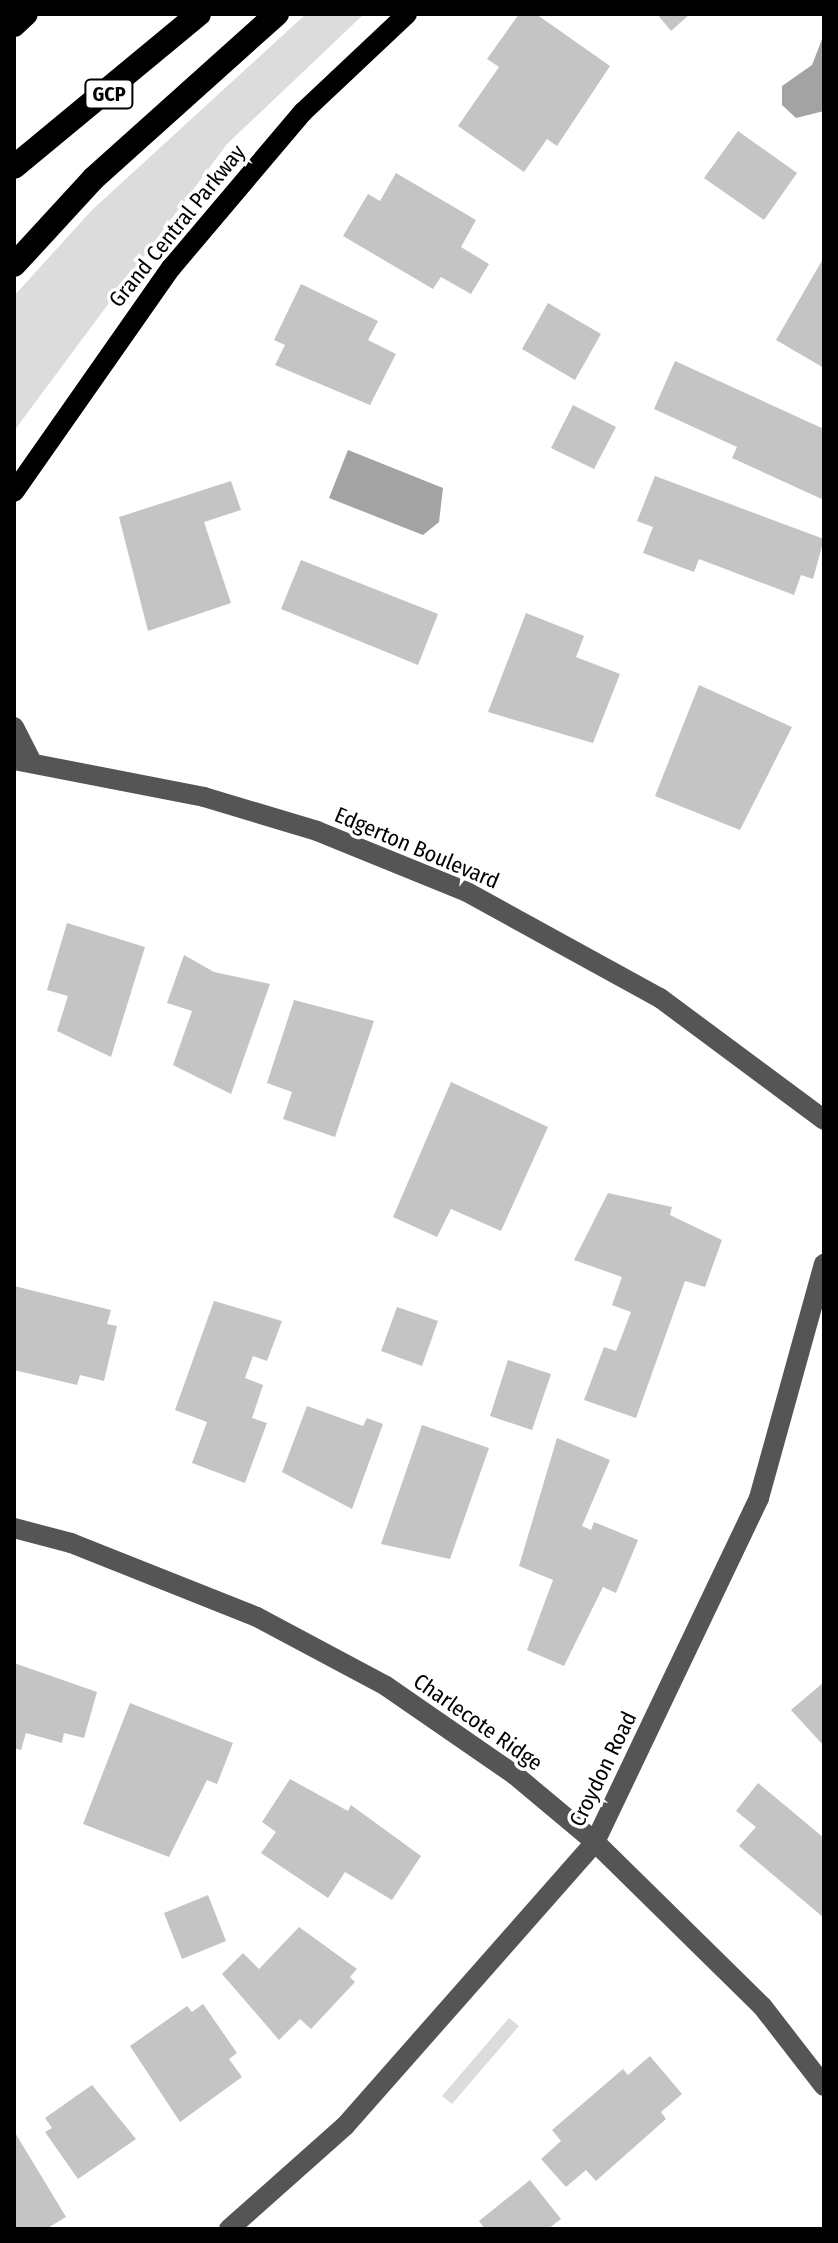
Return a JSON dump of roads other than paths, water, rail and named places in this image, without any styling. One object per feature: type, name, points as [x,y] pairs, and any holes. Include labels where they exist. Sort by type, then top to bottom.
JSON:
[{"type":"highway","points":[[14,25],[26,14]]},
{"type":"highway","name":"GCP","points":[[14,167],[199,14]]},
{"type":"highway","points":[[14,265],[94,178],[277,14]]},
{"type":"main road","name":"Grand Central Parkway","points":[[14,492],[171,268],[303,112],[407,14]]},
{"type":"street","name":"Edgerton Boulevard","points":[[14,727],[23,761],[218,801],[467,892],[660,998],[824,1120]]},
{"type":"street","name":"Croydon Road","points":[[229,2229],[345,2126],[595,1842],[759,1498],[824,1264]]},
{"type":"street","name":"Charlecote Ridge","points":[[14,1528],[257,1617],[386,1686],[515,1775],[595,1842],[762,2006],[824,2086]]}]
